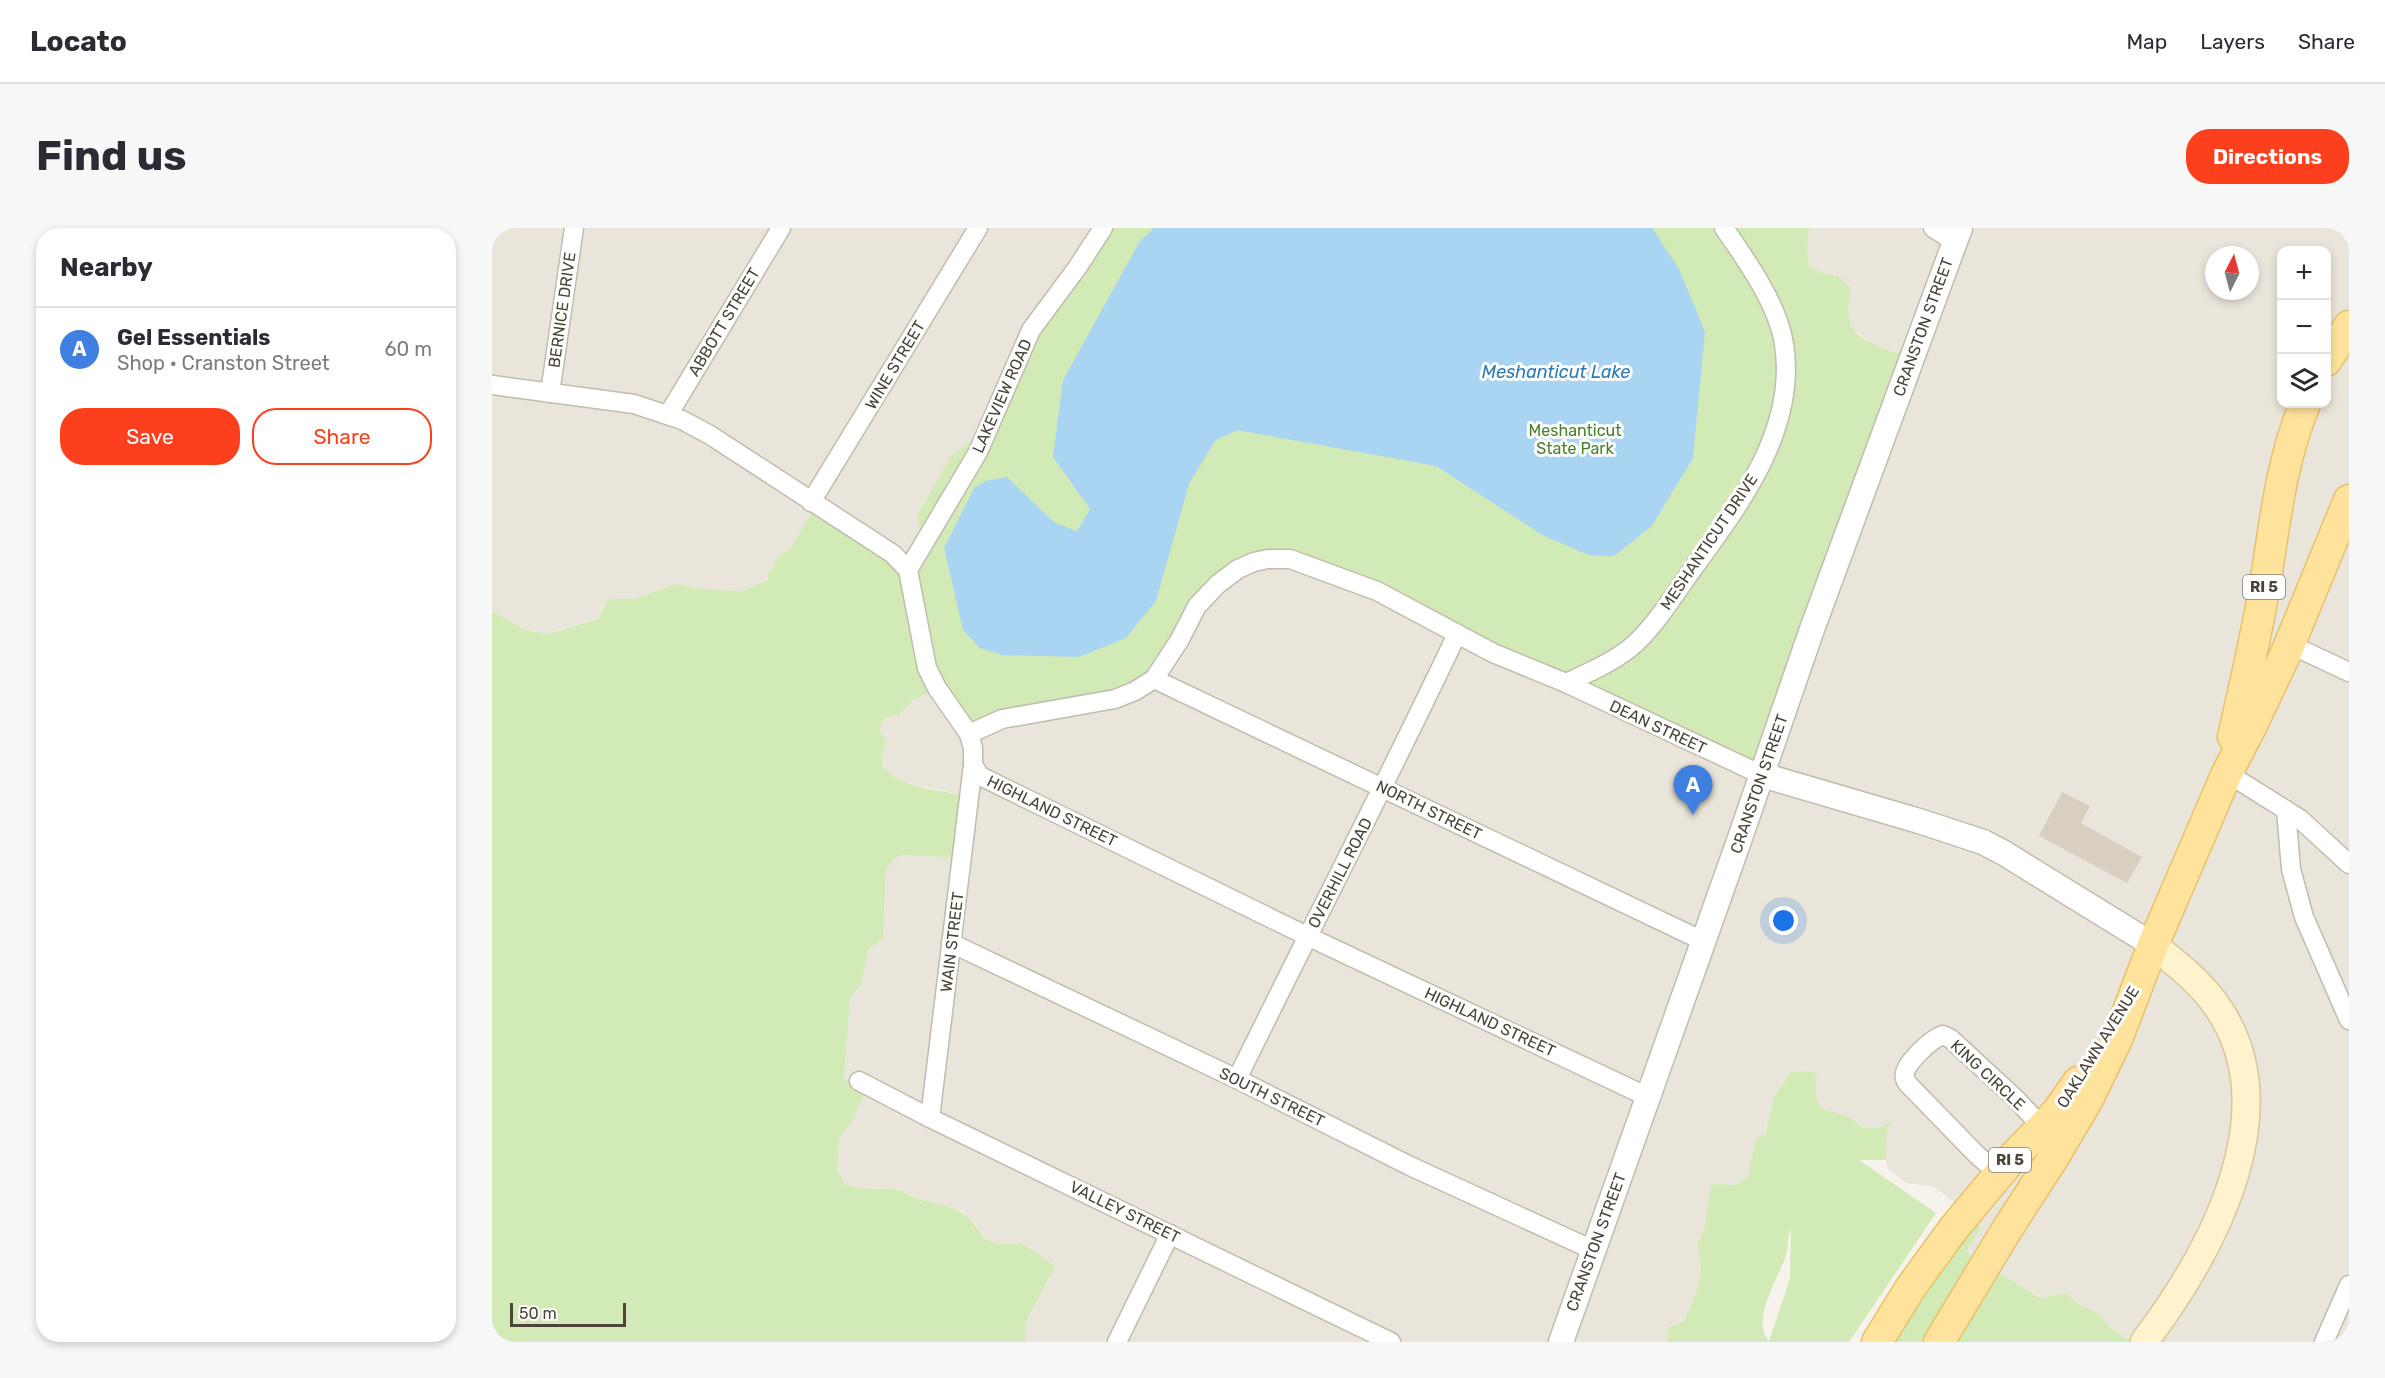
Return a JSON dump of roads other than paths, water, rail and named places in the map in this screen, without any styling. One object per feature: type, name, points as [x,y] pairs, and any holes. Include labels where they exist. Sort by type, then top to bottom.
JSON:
[{"type":"main road","points":[[2331,354],[2349,326]]},
{"type":"main road","name":"OAKLAWN AVENUE","points":[[2227,773],[2284,476],[2294,434],[2304,408]]},
{"type":"main road","name":"OAKLAWN AVENUE","points":[[1939,1342],[2088,1099],[2118,1037],[2153,945],[2227,773],[2289,644],[2349,500]]},
{"type":"main road","points":[[2144,1342],[2189,1277],[2221,1215],[2241,1154],[2245,1115],[2243,1072],[2231,1034],[2211,999],[2194,980],[2153,945]]},
{"type":"main road","name":"OAKLAWN AVENUE","points":[[1877,1342],[1927,1264],[1998,1174],[2057,1112],[2086,1072],[2128,997],[2142,977]]},
{"type":"street","name":"BERNICE DRIVE","points":[[550,393],[574,228]]},
{"type":"street","name":"ABBOTT STREET","points":[[668,415],[781,228]]},
{"type":"street","name":"WINE STREET","points":[[811,502],[978,228]]},
{"type":"street","name":"LAKEVIEW ROAD","points":[[908,570],[978,452],[1031,330],[1077,268],[1103,228]]},
{"type":"street","name":"MESHANTICUT DRIVE","points":[[1566,684],[1611,661],[1632,647],[1655,620],[1748,489],[1776,426],[1786,375],[1782,332],[1750,267],[1724,228]]},
{"type":"street","points":[[1933,228],[1957,234]]},
{"type":"street","name":"CRANSTON STREET","points":[[1561,1342],[1811,632],[1957,234]]},
{"type":"street","points":[[492,385],[634,404],[668,415],[710,435],[893,554],[908,570]]},
{"type":"street","name":"DEAN STREET","points":[[1154,679],[1179,641],[1197,606],[1218,584],[1229,575],[1258,561],[1290,560],[1377,591],[1493,653],[1566,684],[1762,775],[1983,842],[2153,945]]},
{"type":"street","name":"HIGHLAND STREET","points":[[908,570],[927,668],[937,688],[969,734],[973,748],[973,765],[980,776],[1307,936],[1648,1097]]},
{"type":"street","name":"OVERHILL ROAD","points":[[1237,1079],[1383,788],[1457,634]]},
{"type":"street","points":[[2289,644],[2349,672]]},
{"type":"street","points":[[969,734],[1002,719],[1115,699],[1135,691],[1154,679]]},
{"type":"street","name":"NORTH STREET","points":[[1154,679],[1703,941]]},
{"type":"street","name":"WAIN STREET","points":[[930,1118],[973,765]]},
{"type":"street","points":[[2227,773],[2300,819],[2349,864]]},
{"type":"street","points":[[2286,810],[2291,869],[2304,917],[2349,1020]]},
{"type":"street","name":"SOUTH STREET","points":[[951,943],[1237,1079],[1410,1166],[1593,1250]]},
{"type":"street","name":"KING CIRCLE","points":[[1998,1174],[1906,1083],[1904,1075],[1907,1068],[1919,1053],[1936,1037],[1943,1035],[1951,1039],[2016,1099],[2042,1127]]},
{"type":"street","name":"VALLEY STREET","points":[[859,1081],[930,1118],[1392,1342]]},
{"type":"street","points":[[1118,1342],[1170,1234]]},
{"type":"street","points":[[2324,1342],[2349,1285]]},
{"type":"water","name":"Meshanticut Lake","points":[[1154,228],[1652,228],[1679,269],[1705,332],[1693,458],[1652,526],[1614,556],[1589,555],[1544,536],[1436,466],[1237,430],[1215,441],[1189,484],[1156,601],[1126,638],[1079,657],[1003,655],[980,648],[963,630],[944,548],[974,488],[985,481],[1007,477],[1055,523],[1077,531],[1090,509],[1053,457],[1063,380],[1140,241]]},
{"type":"place","name":"Gel Essentials","points":[[1693,815]]},
{"type":"park label","name":"Meshanticut State Park","points":[[1575,439]]}]
